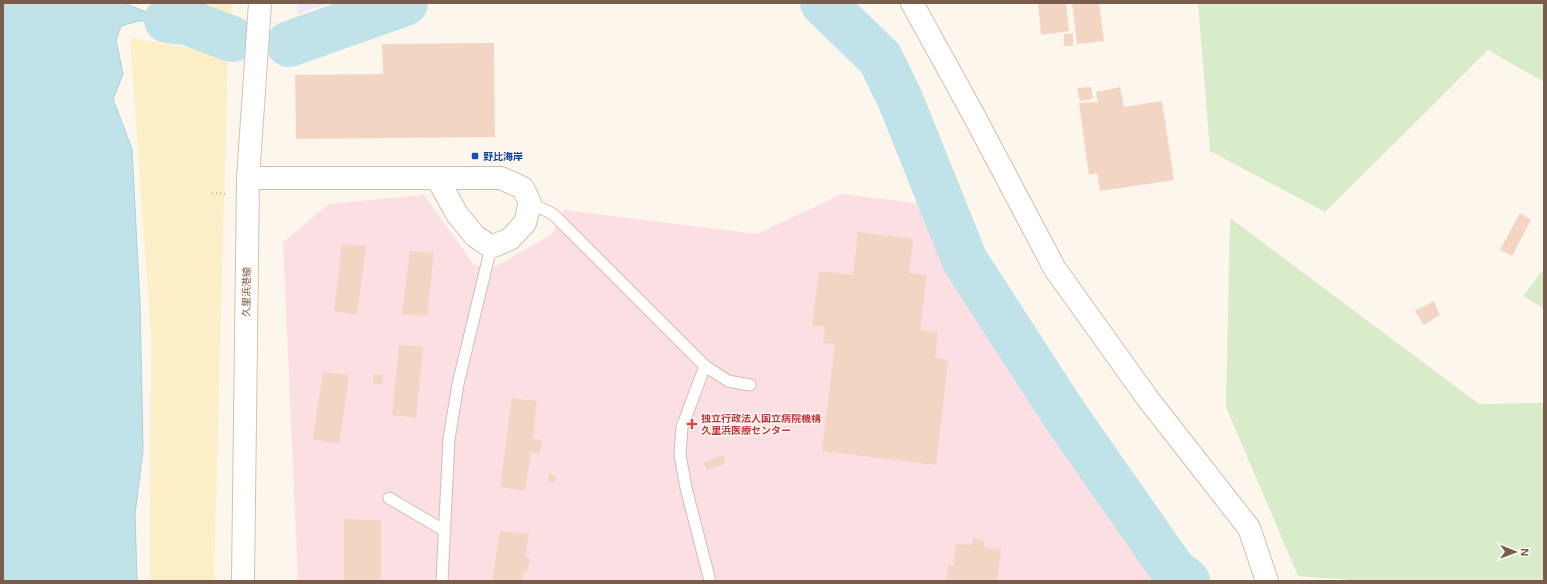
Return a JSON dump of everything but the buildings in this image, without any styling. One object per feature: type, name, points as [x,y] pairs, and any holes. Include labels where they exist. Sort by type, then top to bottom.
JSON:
[{"type":"street","name":"久里浜港線","points":[[243,581],[248,178],[260,3]]},
{"type":"street","points":[[912,3],[972,112],[1055,269],[1148,399],[1249,528],[1267,581]]},
{"type":"street","points":[[248,178],[437,178],[501,178],[523,188],[530,203],[525,223],[510,238],[491,247],[475,236],[457,214],[437,178]]},
{"type":"lane","points":[[530,203],[553,214],[705,366],[728,381],[750,385]]},
{"type":"lane","points":[[442,581],[449,439],[456,398],[491,247]]},
{"type":"lane","points":[[705,366],[682,427],[680,455],[686,488],[710,581]]},
{"type":"lane","points":[[389,498],[445,531]]},
{"type":"path","points":[[212,193],[230,194]]},
{"type":"shaded area","points":[[296,3],[329,3],[298,14]]},
{"type":"shaded area","name":"独立行政法人国立病院機構 久里浜医療センター","points":[[842,194],[957,208],[1190,581],[298,581],[283,242],[329,204],[424,195],[474,265],[495,267],[552,234],[564,210],[757,234]]},
{"type":"green space","points":[[1198,3],[1544,3],[1544,82],[1488,50],[1325,212],[1210,151]]},
{"type":"green space","points":[[1230,218],[1479,404],[1544,403],[1544,581],[1365,581],[1298,576],[1226,407]]},
{"type":"green space","points":[[1544,268],[1544,309],[1523,296]]},
{"type":"sand","points":[[177,3],[232,3],[231,16]]},
{"type":"sand","points":[[130,38],[228,54],[214,581],[150,581],[151,334]]},
{"type":"water","points":[[3,3],[124,3],[149,13],[192,19],[228,33],[225,43],[208,41],[186,27],[156,21],[138,21],[121,26],[116,40],[123,74],[113,99],[132,149],[140,304],[143,450],[135,515],[137,581],[3,581]]},
{"type":"waterway","points":[[289,44],[405,3]]},
{"type":"waterway","points":[[823,3],[880,58],[900,99],[965,261],[1064,414],[1173,570],[1187,581]]},
{"type":"waterway","points":[[167,20],[187,22],[232,39]]},
{"type":"place","name":"野比海岸","points":[[475,156]]},
{"type":"place","name":"独立行政法人国立病院機構 久里浜医療センター","points":[[692,424]]}]
